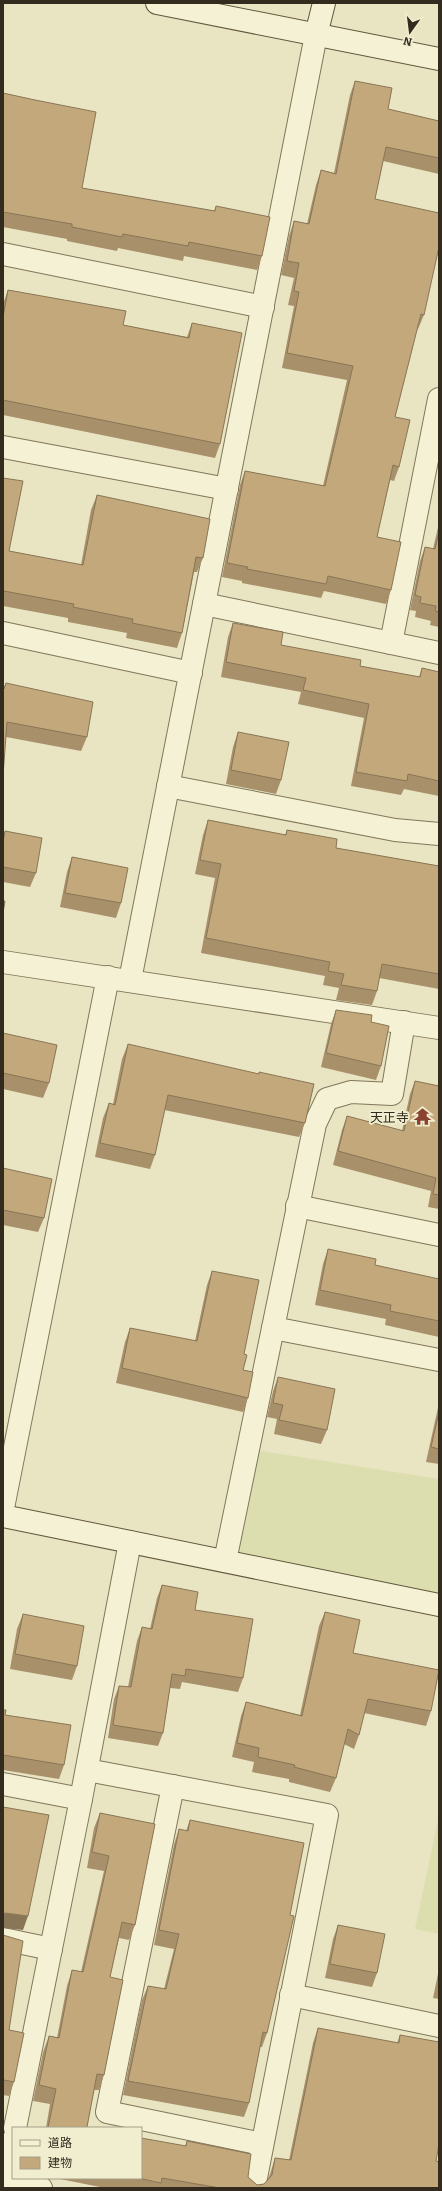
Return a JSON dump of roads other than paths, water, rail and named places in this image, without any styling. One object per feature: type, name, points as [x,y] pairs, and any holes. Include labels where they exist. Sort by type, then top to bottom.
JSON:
[{"type":"street","points":[[157,3],[439,59]]},
{"type":"street","points":[[130,980],[316,35],[324,3]]},
{"type":"street","points":[[3,254],[263,307]]},
{"type":"street","points":[[391,643],[439,399]]},
{"type":"street","points":[[3,447],[227,489]]},
{"type":"street","points":[[204,604],[439,654]]},
{"type":"street","points":[[3,633],[191,673]]},
{"type":"street","points":[[168,786],[396,830],[439,834]]},
{"type":"street","points":[[3,962],[130,980],[439,1028]]},
{"type":"street","points":[[3,1508],[108,977]]},
{"type":"street","points":[[225,1561],[315,1124],[327,1099],[351,1092],[392,1094],[404,1022]]},
{"type":"street","points":[[297,1206],[439,1236]]},
{"type":"street","points":[[273,1328],[439,1360]]},
{"type":"street","points":[[3,1516],[439,1605]]},
{"type":"street","points":[[15,2127],[87,1770],[130,1542]]},
{"type":"street","points":[[87,1770],[326,1816],[254,2188]]},
{"type":"street","points":[[3,1784],[81,1799]]},
{"type":"street","points":[[173,1786],[107,2112],[262,2144]]},
{"type":"street","points":[[3,1939],[51,1949]]},
{"type":"street","points":[[291,1995],[439,2026]]},
{"type":"street","points":[[12,2145],[4,2183],[41,2188]]},
{"type":"place","name":"天正寺","points":[[422,1117]]}]
